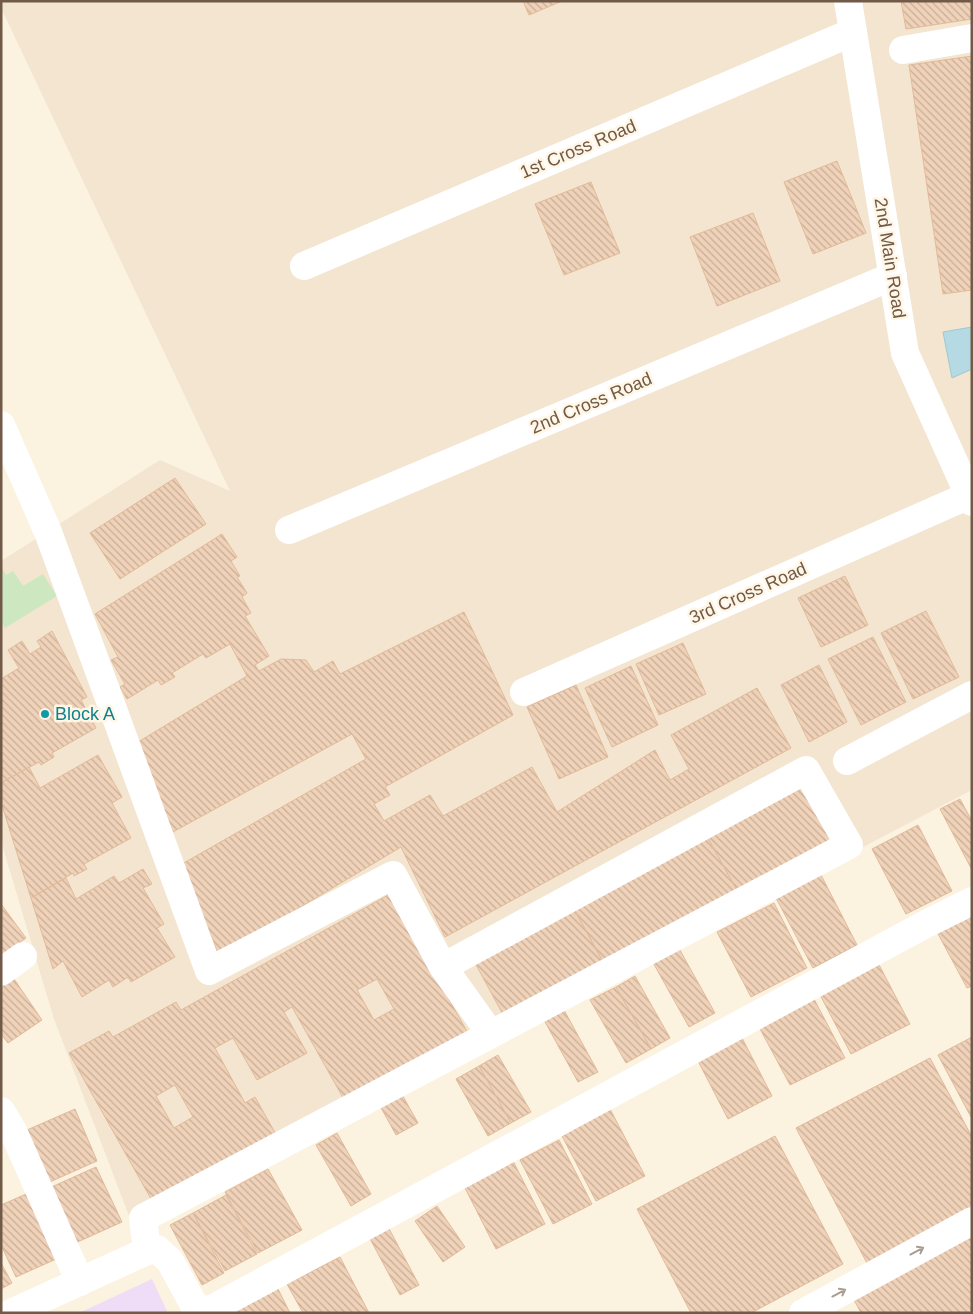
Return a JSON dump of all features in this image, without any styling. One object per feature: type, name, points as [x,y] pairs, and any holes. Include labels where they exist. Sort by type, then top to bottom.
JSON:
[{"type":"street","name":"2nd Main Road","points":[[848,1],[905,353],[971,497]]},
{"type":"street","name":"1st Cross Road","points":[[304,266],[853,32]]},
{"type":"street","points":[[903,50],[972,38]]},
{"type":"street","name":"2nd Cross Road","points":[[289,530],[893,276]]},
{"type":"street","points":[[1,424],[48,532],[209,971],[393,876],[443,967],[490,1033]]},
{"type":"street","name":"3rd Cross Road","points":[[524,692],[971,497]]},
{"type":"street","points":[[847,761],[972,695]]},
{"type":"street","points":[[147,1251],[143,1218],[848,845],[806,770],[443,967]]},
{"type":"street","points":[[11,1313],[147,1251],[157,1249],[170,1261],[194,1305],[210,1310],[972,901]]},
{"type":"street","points":[[1,972],[24,956]]},
{"type":"street","points":[[1,1111],[13,1131],[80,1282]]},
{"type":"street","points":[[803,1313],[972,1221]]},
{"type":"shaded area","points":[[1,1],[972,1],[972,790],[134,1229],[54,1019],[1,841],[1,561],[160,460],[230,491],[1,8]]},
{"type":"shaded area","points":[[152,1279],[168,1313],[79,1313]]},
{"type":"green space","points":[[1,567],[6,575],[13,571],[23,586],[43,574],[57,596],[5,628],[1,621]]},
{"type":"water","points":[[972,327],[972,369],[952,378],[943,332]]},
{"type":"building","points":[[523,1],[562,1],[529,15]]},
{"type":"building","points":[[901,1],[972,1],[972,19],[906,29]]},
{"type":"building","points":[[972,56],[972,290],[943,294],[909,65]]},
{"type":"building","points":[[837,161],[866,233],[813,254],[784,182]]},
{"type":"building","points":[[591,182],[620,253],[564,275],[535,204]]},
{"type":"building","points":[[753,213],[780,281],[717,306],[690,237]]},
{"type":"building","points":[[175,478],[206,524],[120,579],[90,533]]},
{"type":"building","points":[[222,534],[237,557],[231,561],[240,576],[237,577],[247,593],[242,597],[251,613],[245,616],[269,656],[255,665],[259,671],[281,659],[306,660],[314,672],[333,661],[340,674],[464,612],[513,715],[385,787],[390,795],[374,804],[384,821],[430,795],[443,816],[532,767],[557,812],[655,750],[670,780],[689,769],[671,735],[757,688],[791,748],[445,937],[401,847],[219,956],[182,864],[366,759],[352,734],[171,833],[138,742],[247,676],[230,644],[206,658],[203,654],[172,673],[175,677],[161,685],[158,680],[127,699],[120,687],[125,684],[111,660],[118,657],[95,614]]},
{"type":"building","points":[[845,576],[868,625],[821,647],[798,598]]},
{"type":"building","points":[[926,611],[959,677],[913,699],[881,633]]},
{"type":"building","name":"Block A","points":[[52,631],[87,697],[81,700],[96,728],[52,753],[54,757],[41,765],[39,762],[1,783],[1,679],[19,668],[8,650],[22,641],[30,654],[41,647],[37,641]]},
{"type":"building","points":[[873,637],[906,702],[861,725],[828,659]]},
{"type":"building","points":[[683,643],[706,694],[659,715],[636,664]]},
{"type":"building","points":[[819,665],[847,722],[809,742],[781,685]]},
{"type":"building","points":[[631,666],[658,725],[612,747],[585,688]]},
{"type":"building","points":[[576,685],[608,757],[559,779],[527,707]]},
{"type":"building","points":[[98,755],[122,797],[112,803],[131,838],[84,864],[87,869],[74,876],[73,873],[31,898],[1,802],[1,783],[29,767],[40,788]]},
{"type":"building","points":[[807,780],[840,839],[739,894],[706,835]]},
{"type":"building","points":[[960,799],[972,821],[972,870],[940,809]]},
{"type":"building","points":[[918,825],[952,891],[906,914],[872,849]]},
{"type":"building","points":[[706,835],[739,894],[606,967],[573,907]]},
{"type":"building","points":[[143,869],[152,884],[143,888],[164,924],[157,928],[175,957],[131,982],[128,977],[113,987],[109,980],[82,997],[63,961],[53,969],[31,898],[66,878],[76,899],[114,876],[119,883]]},
{"type":"building","points":[[821,875],[857,945],[813,968],[776,898]]},
{"type":"building","points":[[390,894],[469,1035],[346,1103],[292,1007],[284,1012],[307,1053],[257,1080],[233,1038],[215,1048],[245,1103],[255,1097],[278,1138],[155,1206],[69,1053],[109,1031],[113,1037],[176,1002],[181,1010]],"holes":[[[377,979],[394,1009],[374,1020],[357,990]],[[175,1085],[193,1117],[174,1128],[156,1096]]]},
{"type":"building","points":[[774,903],[807,968],[751,997],[717,932]]},
{"type":"building","points":[[1,904],[26,938],[1,956]]},
{"type":"building","points":[[574,909],[605,966],[506,1020],[475,963]]},
{"type":"building","points":[[972,911],[972,986],[967,988],[936,930]]},
{"type":"building","points":[[677,945],[715,1013],[689,1027],[651,959]]},
{"type":"building","points":[[877,961],[910,1024],[851,1054],[818,991]]},
{"type":"building","points":[[10,973],[42,1020],[8,1043],[1,1034],[1,979]]},
{"type":"building","points":[[635,976],[670,1038],[651,1049],[616,987]]},
{"type":"building","points":[[616,987],[651,1049],[626,1063],[590,1000]]},
{"type":"building","points":[[814,999],[845,1058],[790,1085],[759,1027]]},
{"type":"building","points":[[564,1010],[598,1072],[578,1082],[544,1020]]},
{"type":"building","points":[[741,1036],[772,1096],[728,1119],[697,1059]]},
{"type":"building","points":[[972,1037],[972,1119],[938,1055]]},
{"type":"building","points":[[498,1055],[531,1112],[511,1123],[479,1066]]},
{"type":"building","points":[[930,1058],[972,1137],[972,1212],[869,1267],[796,1128]]},
{"type":"building","points":[[479,1066],[511,1123],[488,1136],[456,1079]]},
{"type":"building","points":[[400,1091],[418,1123],[396,1135],[379,1104]]},
{"type":"building","points":[[75,1109],[97,1161],[43,1185],[20,1133]]},
{"type":"building","points":[[610,1109],[645,1176],[596,1201],[561,1134]]},
{"type":"building","points":[[337,1133],[371,1194],[351,1206],[316,1145]]},
{"type":"building","points":[[775,1136],[843,1264],[751,1313],[691,1313],[637,1209]]},
{"type":"building","points":[[559,1140],[592,1204],[553,1224],[520,1160]]},
{"type":"building","points":[[512,1159],[545,1224],[496,1249],[463,1184]]},
{"type":"building","points":[[96,1167],[122,1222],[73,1244],[47,1189]]},
{"type":"building","points":[[268,1169],[302,1230],[258,1253],[225,1192]]},
{"type":"building","points":[[33,1191],[63,1256],[16,1277],[1,1245],[1,1205]]},
{"type":"building","points":[[226,1195],[257,1254],[225,1271],[193,1213]]},
{"type":"building","points":[[437,1206],[465,1247],[443,1262],[415,1221]]},
{"type":"building","points":[[193,1213],[224,1273],[202,1285],[170,1225]]},
{"type":"building","points":[[386,1223],[419,1285],[400,1295],[367,1233]]},
{"type":"building","points":[[972,1235],[972,1313],[861,1313],[854,1300]]},
{"type":"building","points":[[340,1257],[369,1313],[303,1313],[287,1284]]},
{"type":"building","points":[[1,1263],[12,1283],[1,1289]]},
{"type":"building","points":[[275,1283],[290,1313],[226,1313]]},
{"type":"place","name":"Block A","points":[[45,714]]}]
